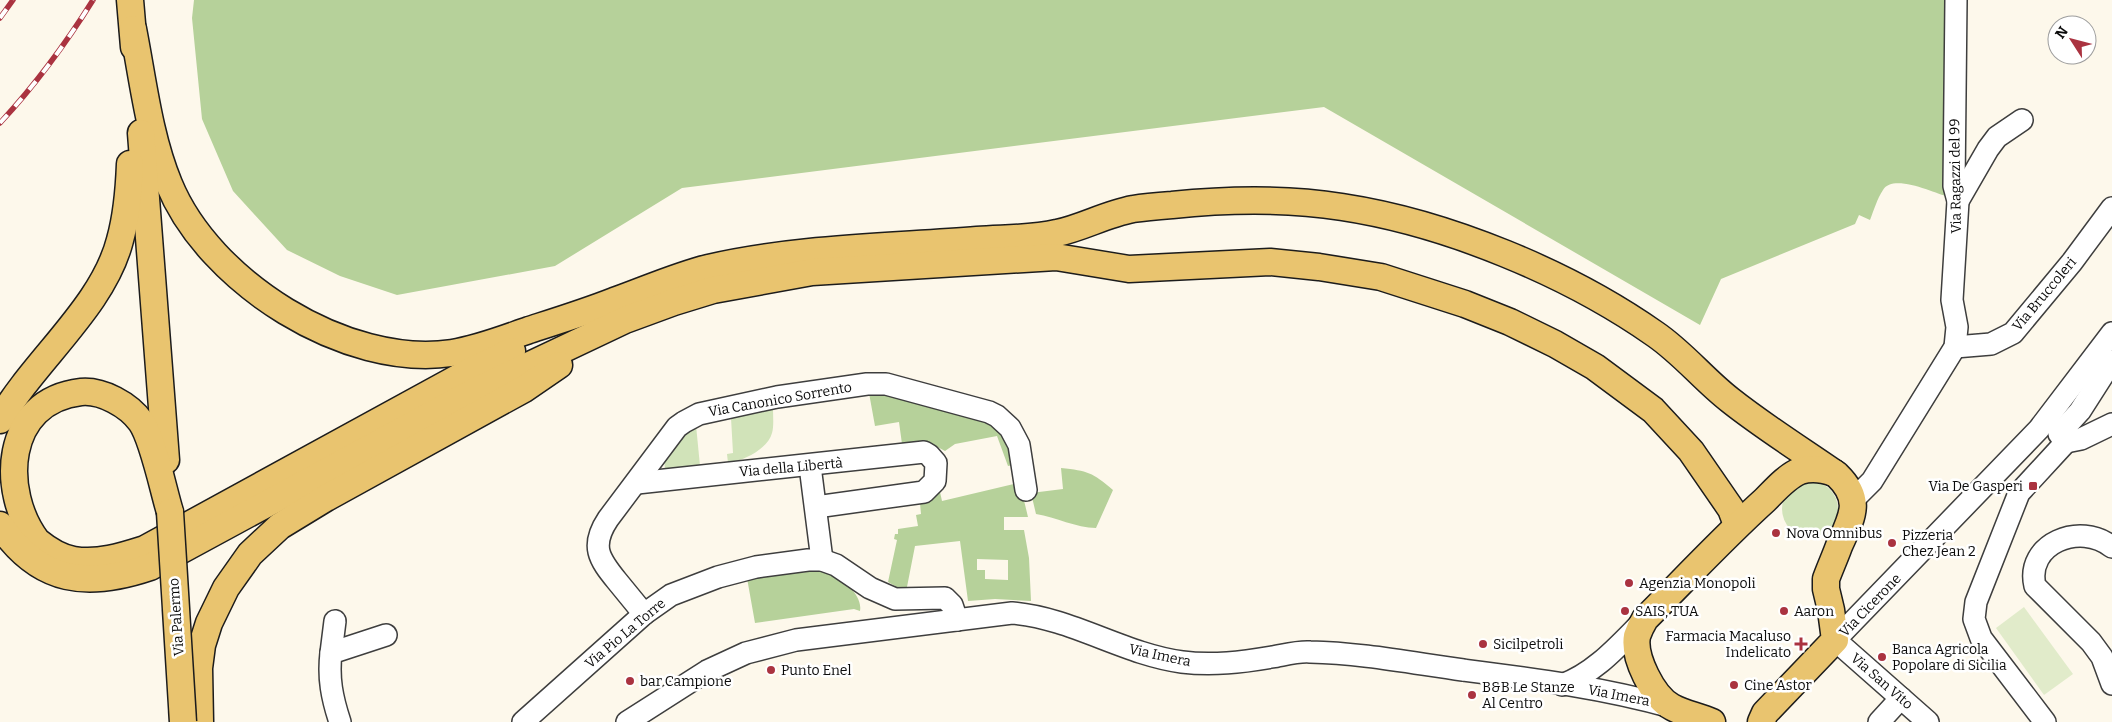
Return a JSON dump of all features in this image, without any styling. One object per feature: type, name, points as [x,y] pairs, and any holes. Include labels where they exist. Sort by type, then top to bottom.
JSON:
[{"type":"main road","points":[[130,0],[170,512]]},
{"type":"main road","points":[[133,29],[157,154],[171,190],[193,226],[219,260],[257,293],[292,316],[326,333],[352,343],[422,354],[447,354],[475,349],[619,310],[812,272],[1056,257],[1129,269],[1270,262],[1320,267],[1381,278],[1424,290],[1501,318],[1555,344],[1595,367],[1654,410],[1691,450],[1731,509],[1737,525]]},
{"type":"main road","points":[[0,420],[87,304],[106,274],[120,241],[127,207],[130,168],[133,29]]},
{"type":"main road","points":[[0,526],[15,545],[32,559],[51,571],[78,579],[104,579],[150,567],[477,390],[619,310],[663,282],[707,269],[753,260],[811,253],[1058,233],[1131,209],[1245,199],[1297,202],[1344,207],[1399,219],[1448,233],[1489,248],[1595,296],[1658,336],[1685,357],[1728,399],[1837,475],[1846,483],[1853,500],[1852,519],[1826,579],[1835,640]]},
{"type":"main road","points":[[170,512],[147,435],[141,422],[131,412],[116,402],[101,395],[86,392],[68,394],[51,399],[25,419],[14,434],[6,454],[3,472],[6,490],[18,522],[41,545],[58,555],[75,560],[117,558],[145,549],[465,374],[619,310]]},
{"type":"main road","points":[[200,722],[199,668],[202,645],[209,623],[226,588],[250,554],[274,532],[326,498],[524,390],[619,310]]},
{"type":"main road","points":[[1672,707],[1651,685],[1637,655],[1637,636],[1645,619],[1737,525],[1788,478],[1799,471],[1812,468],[1825,469],[1837,475]]},
{"type":"main road","name":"Via Palermo","points":[[170,512],[183,722]]},
{"type":"main road","name":"Via Cicerone","points":[[1759,719],[1835,640]]},
{"type":"main road","name":"Via Imera","points":[[1672,707],[1712,722]]},
{"type":"street","name":"Via Ragazzi del 99","points":[[1853,500],[1872,481],[1955,347],[1957,327],[1952,300],[1958,201],[1954,186],[1956,0]]},
{"type":"street","points":[[1958,201],[1997,137],[2022,120]]},
{"type":"street","name":"Via Bruccoleri","points":[[1955,347],[1991,344],[2014,333],[2072,262],[2112,208]]},
{"type":"street","points":[[2045,722],[1981,638],[1974,619],[1974,611],[2019,493],[2055,435],[2112,332]]},
{"type":"street","points":[[2055,435],[2080,411],[2112,361]]},
{"type":"street","name":"Via Canonico Sorrento","points":[[644,614],[603,564],[598,551],[599,536],[602,528],[677,428],[691,418],[777,397],[867,384],[886,384],[989,412],[1004,421],[1019,445],[1026,490]]},
{"type":"street","name":"Via Cicerone","points":[[1835,640],[2055,435],[2081,439],[2112,424]]},
{"type":"street","name":"Via della Libertà","points":[[637,483],[746,470],[810,466],[924,452],[933,458],[937,468],[935,481],[924,492],[816,507]]},
{"type":"street","points":[[810,466],[822,560]]},
{"type":"street","points":[[2112,547],[2102,540],[2083,534],[2062,538],[2043,554],[2036,570],[2034,583],[2091,642],[2102,657],[2112,684]]},
{"type":"street","name":"Via Pio La Torre","points":[[523,722],[644,614],[671,595],[718,577],[756,567],[822,560],[836,564],[870,588],[895,599],[945,598],[952,605],[957,620]]},
{"type":"street","name":"Via Imera","points":[[627,722],[707,671],[746,653],[796,640],[998,614],[1027,614],[1072,627],[1134,651],[1183,662],[1235,663],[1308,652],[1366,656],[1562,684],[1638,698],[1672,707]]},
{"type":"street","points":[[1562,684],[1578,679],[1599,663],[1645,619]]},
{"type":"street","points":[[335,621],[329,672],[331,690],[340,722]]},
{"type":"street","points":[[331,653],[386,635]]},
{"type":"street","name":"Via San Vito","points":[[1835,640],[1928,722]]},
{"type":"street","points":[[1879,722],[1901,698]]},
{"type":"green space","points":[[194,0],[1949,0],[1949,197],[1904,184],[1895,183],[1888,185],[1879,197],[1870,220],[1859,215],[1855,224],[1721,279],[1700,325],[1324,107],[682,188],[555,266],[397,295],[340,276],[287,250],[233,191],[202,119],[192,18]]},
{"type":"green space","points":[[869,393],[881,393],[993,421],[1002,427],[1014,465],[1008,466],[997,436],[955,444],[945,451],[930,443],[902,444],[899,422],[875,426]]},
{"type":"green space","points":[[773,409],[773,430],[766,444],[741,460],[728,463],[727,454],[733,453],[731,418]]},
{"type":"green space","points":[[696,425],[700,466],[665,470],[664,456],[687,427]]},
{"type":"green space","points":[[1061,468],[1089,473],[1113,490],[1096,528],[1088,528],[1036,514],[1031,493],[1063,489]]},
{"type":"green space","points":[[1810,481],[1821,483],[1830,489],[1836,498],[1838,509],[1836,520],[1830,529],[1821,535],[1810,537],[1799,535],[1790,529],[1784,520],[1782,509],[1784,498],[1790,489],[1799,483]]},
{"type":"green space","points":[[1020,484],[1028,517],[1004,517],[1004,530],[1024,530],[1029,558],[1031,601],[995,599],[968,601],[960,541],[915,546],[906,592],[888,582],[897,540],[894,539],[895,534],[898,534],[898,529],[918,526],[916,515],[921,514],[920,503],[940,492],[942,501]],"holes":[[[977,559],[1008,560],[1008,580],[985,579],[985,570],[977,570]]]},
{"type":"green space","points":[[808,572],[828,573],[845,583],[855,593],[860,605],[860,611],[854,609],[755,623],[747,578]]},
{"type":"green space","points":[[2024,607],[2073,674],[2044,695],[1996,628]]},
{"type":"railway","points":[[0,18],[13,0]]},
{"type":"railway","points":[[0,123],[50,64],[93,0]]},
{"type":"place","name":"Via De Gasperi","points":[[2033,486]]},
{"type":"place","name":"Nova Omnibus","points":[[1776,533]]},
{"type":"place","name":"Pizzeria Chez Jean 2","points":[[1892,543]]},
{"type":"place","name":"Agenzia Monopoli","points":[[1629,583]]},
{"type":"place","name":"SAIS, TUA","points":[[1625,611]]},
{"type":"place","name":"Aaron","points":[[1784,611]]},
{"type":"place","name":"Sicilpetroli","points":[[1483,644]]},
{"type":"place","name":"Farmacia Macaluso Indelicato","points":[[1801,644]]},
{"type":"place","name":"Banca Agricola Popolare di Sicilia","points":[[1882,657]]},
{"type":"place","name":"Punto Enel","points":[[771,670]]},
{"type":"place","name":"bar Campione","points":[[630,681]]},
{"type":"place","name":"Cine Astor","points":[[1734,685]]},
{"type":"place","name":"B&B Le Stanze Al Centro","points":[[1472,695]]}]
